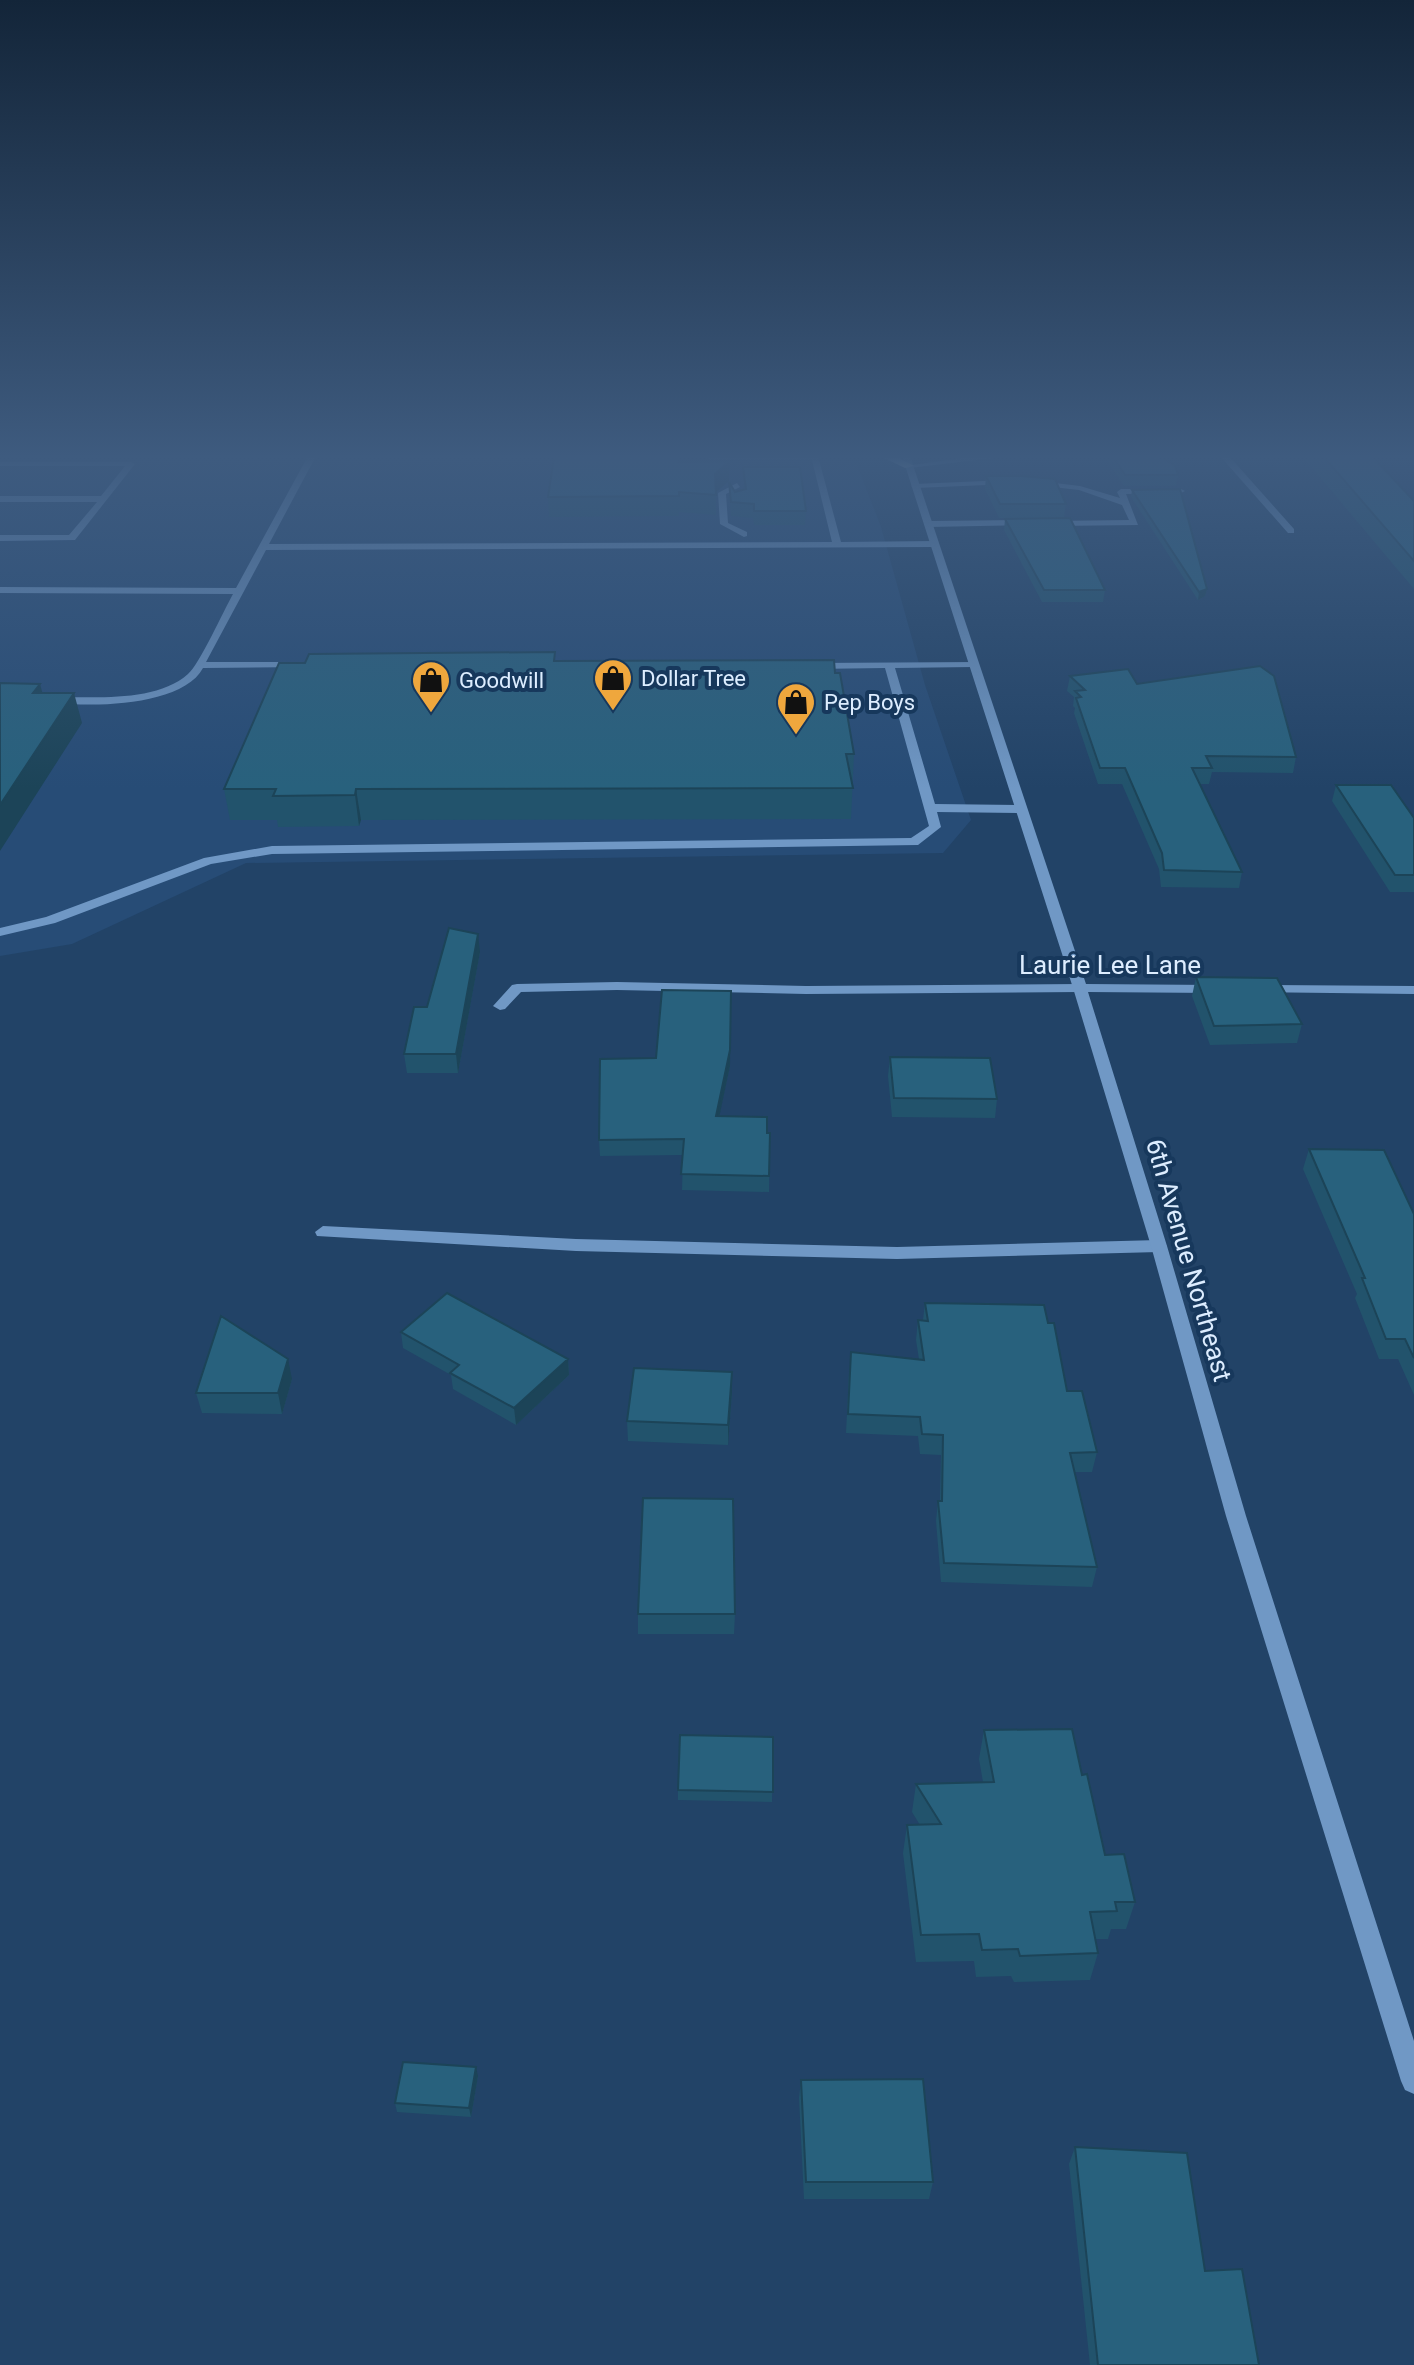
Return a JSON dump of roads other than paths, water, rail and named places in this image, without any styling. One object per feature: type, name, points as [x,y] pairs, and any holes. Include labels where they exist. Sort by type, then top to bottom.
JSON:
[{"type":"street","points":[[42,700],[112,700],[167,692],[194,675],[252,566]]},
{"type":"street","name":"6th Avenue Northeast","points":[[942,566],[1080,988],[1159,1246],[1236,1516],[1414,2081]]},
{"type":"street","points":[[0,590],[239,591]]},
{"type":"street","points":[[803,666],[974,664]]},
{"type":"street","points":[[200,665],[304,665]]},
{"type":"street","points":[[0,932],[50,920],[208,861],[272,850],[914,842],[935,827],[889,665]]},
{"type":"street","points":[[930,808],[1021,809]]},
{"type":"street","name":"Laurie Lee Lane","points":[[500,1006],[517,988],[1223,989]]},
{"type":"street","name":"Laurie Lee Lane","points":[[1239,989],[1414,990]]},
{"type":"street","points":[[323,1232],[576,1245],[897,1253],[1159,1246]]},
{"type":"place","name":"Dollar Tree","points":[[613,712]]},
{"type":"place","name":"Goodwill","points":[[431,714]]},
{"type":"place","name":"Pep Boys","points":[[796,736]]}]
